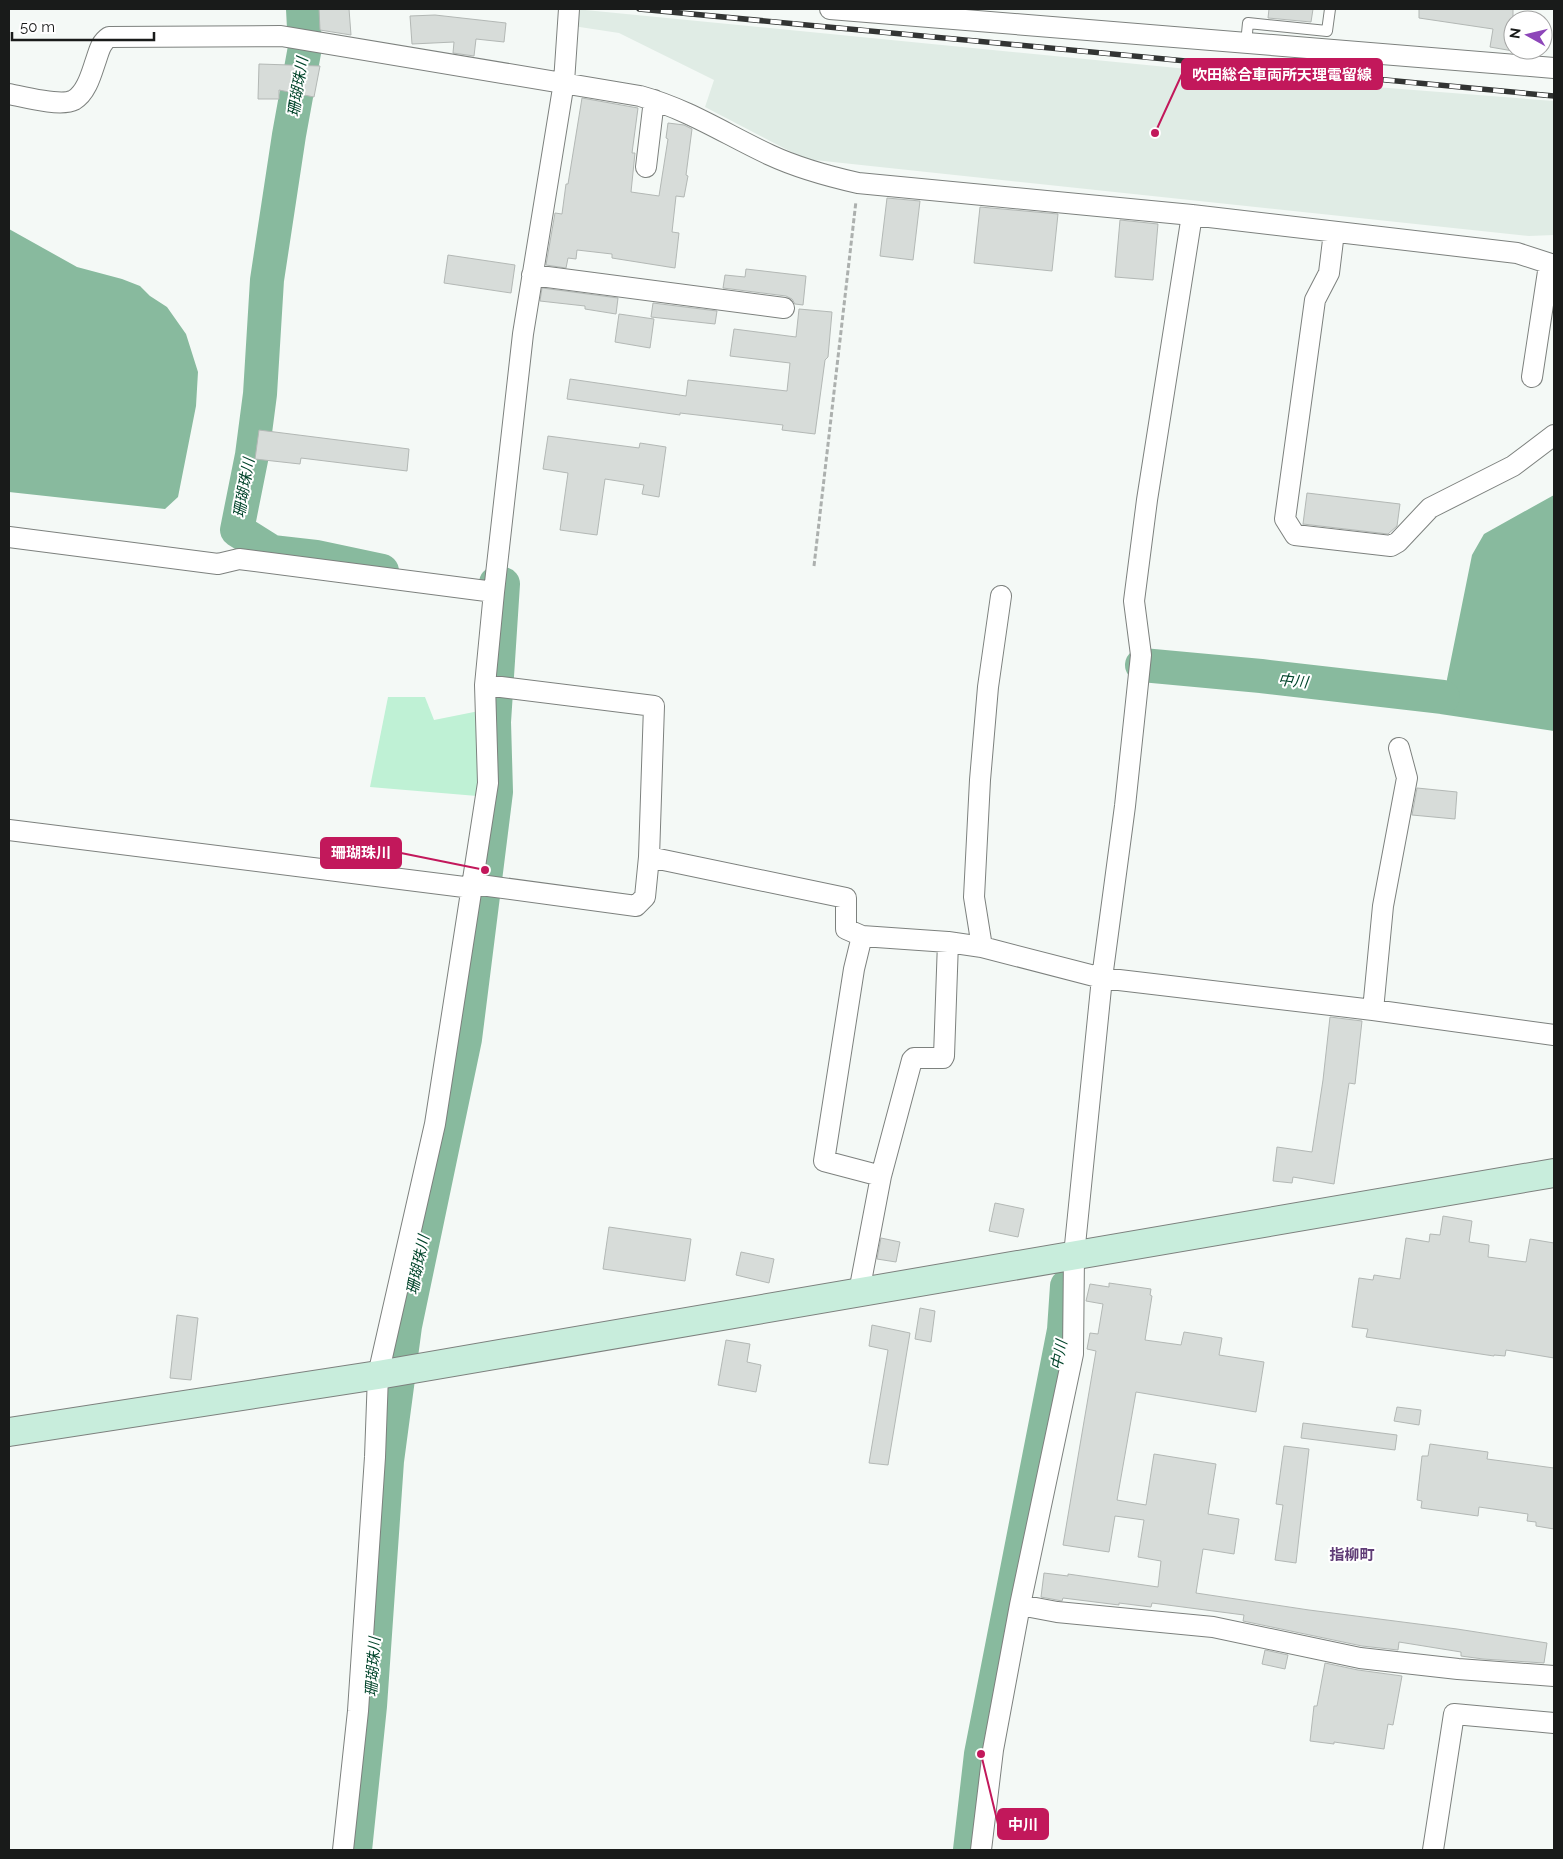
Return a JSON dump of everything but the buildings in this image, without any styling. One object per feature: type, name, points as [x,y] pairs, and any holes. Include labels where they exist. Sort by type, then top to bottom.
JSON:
[{"type":"street","points":[[343,1850],[358,1711],[375,1457],[378,1375],[435,1124],[488,783],[485,685],[494,592],[523,334],[564,82],[569,9]]},
{"type":"street","points":[[830,9],[863,10],[1246,43],[1312,39],[1554,68]]},
{"type":"street","points":[[9,94],[63,102],[75,100],[84,90],[92,74],[102,42],[109,37],[281,36],[564,82],[654,100],[702,119],[789,163],[858,183],[1192,215],[1517,253],[1552,265],[1532,377]]},
{"type":"street","points":[[646,167],[654,100]]},
{"type":"street","points":[[981,1850],[993,1750],[1020,1605],[1073,1354],[1074,1255],[1102,978],[1125,806],[1141,655],[1134,601],[1146,500],[1192,215]]},
{"type":"street","points":[[1334,232],[1329,273],[1315,300],[1285,519],[1295,535],[1391,546],[1398,542],[1430,508],[1512,466],[1554,435]]},
{"type":"street","points":[[532,275],[784,308]]},
{"type":"street","points":[[9,537],[218,564],[239,560],[494,592]]},
{"type":"street","points":[[982,947],[974,897],[980,780],[988,687],[1001,596]]},
{"type":"street","points":[[9,830],[636,906],[645,896],[649,857],[654,706],[485,685]]},
{"type":"street","points":[[1373,1010],[1383,906],[1408,778],[1398,748]]},
{"type":"street","points":[[649,857],[846,898],[846,929],[862,936],[948,942],[982,947],[1102,978],[1373,1010],[1554,1035]]},
{"type":"street","points":[[862,936],[854,969],[824,1161],[881,1176]]},
{"type":"street","points":[[859,1292],[881,1176],[912,1060],[914,1058],[943,1058],[944,1056],[948,942]]},
{"type":"street","points":[[9,1432],[378,1375],[1554,1173]]},
{"type":"street","points":[[1020,1605],[1057,1612],[1213,1627],[1360,1658],[1458,1669],[1554,1676]]},
{"type":"street","points":[[1433,1850],[1454,1714],[1554,1723]]},
{"type":"lane","points":[[1312,39],[1326,31],[1330,9]]},
{"type":"path","points":[[814,566],[858,183]]},
{"type":"shaded area","points":[[575,9],[1350,85],[1554,101],[1554,235],[1529,236],[805,159],[705,107],[714,80],[619,33],[573,26]]},
{"type":"shaded area","points":[[9,229],[77,267],[122,279],[140,286],[150,296],[167,307],[186,334],[198,372],[196,406],[178,497],[165,509],[9,492]]},
{"type":"shaded area","points":[[1554,495],[1554,731],[1440,714],[1472,555],[1484,534]]},
{"type":"shaded area","points":[[388,697],[425,697],[434,720],[479,711],[482,772],[477,796],[370,787]]},
{"type":"waterway","name":"珊瑚珠川","points":[[303,9],[305,47],[289,135],[267,280],[260,394],[252,455],[237,530],[272,552],[316,557],[382,571]]},
{"type":"waterway","name":"珊瑚珠川","points":[[355,1850],[370,1706],[387,1461],[405,1326],[465,1039],[496,792],[494,722],[503,584],[496,583]]},
{"type":"waterway","name":"中川","points":[[1142,665],[1261,676],[1443,697]]},
{"type":"waterway","name":"中川","points":[[970,1850],[981,1754],[1064,1330],[1067,1286]]},
{"type":"railway","points":[[639,9],[1554,96]]},
{"type":"place","name":"吹田総合車両所天理電留線","points":[[1155,133]]},
{"type":"place","name":"珊瑚珠川","points":[[485,870]]},
{"type":"place","name":"中川","points":[[981,1754]]},
{"type":"district","name":"指柳町","points":[[1352,1555]]}]
